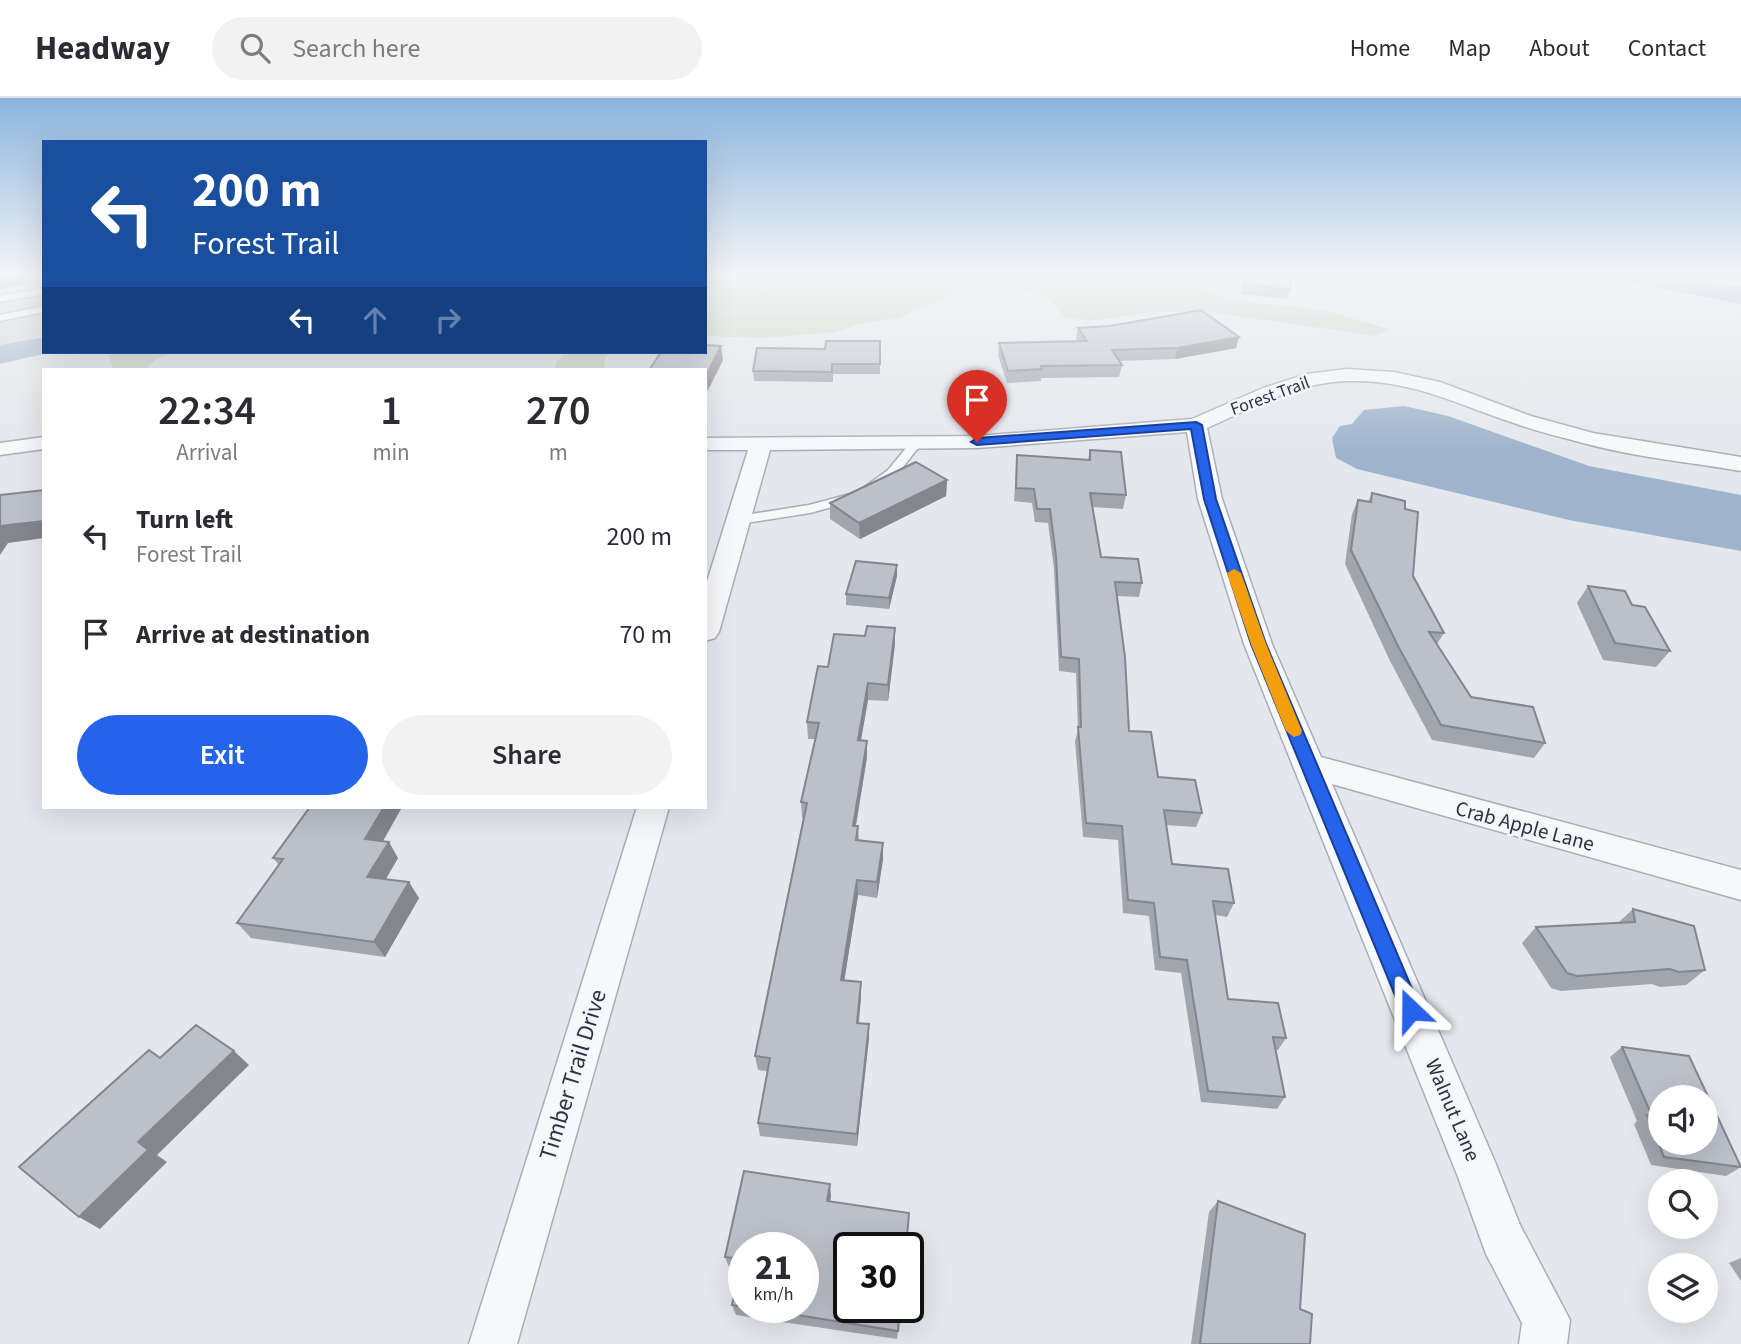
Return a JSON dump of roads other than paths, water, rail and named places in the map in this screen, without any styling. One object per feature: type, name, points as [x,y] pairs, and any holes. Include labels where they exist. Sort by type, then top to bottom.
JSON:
[{"type":"street","name":"Forest Trail","points":[[707,444],[915,444],[1080,436],[1196,425],[1270,392],[1307,380],[1372,375],[1433,386],[1524,420],[1591,439],[1649,451],[1741,464]]},
{"type":"street","name":"Walnut Lane","points":[[1196,425],[1218,525],[1258,644],[1480,1177],[1502,1238],[1549,1336]]},
{"type":"street","points":[[0,449],[42,443]]},
{"type":"street","points":[[707,625],[761,444]]},
{"type":"street","name":"Crab Apple Lane","points":[[1309,766],[1741,884]]},
{"type":"street","name":"Timber Trail Drive","points":[[493,1344],[652,809]]},
{"type":"lane","points":[[739,520],[810,509],[853,498],[892,472],[915,444]]},
{"type":"water","points":[[42,337],[43,354],[0,364],[0,345]]},
{"type":"water","points":[[1404,406],[1448,416],[1589,466],[1741,495],[1741,551],[1569,520],[1357,469],[1336,458],[1332,438],[1340,426],[1352,424],[1364,410]]}]
